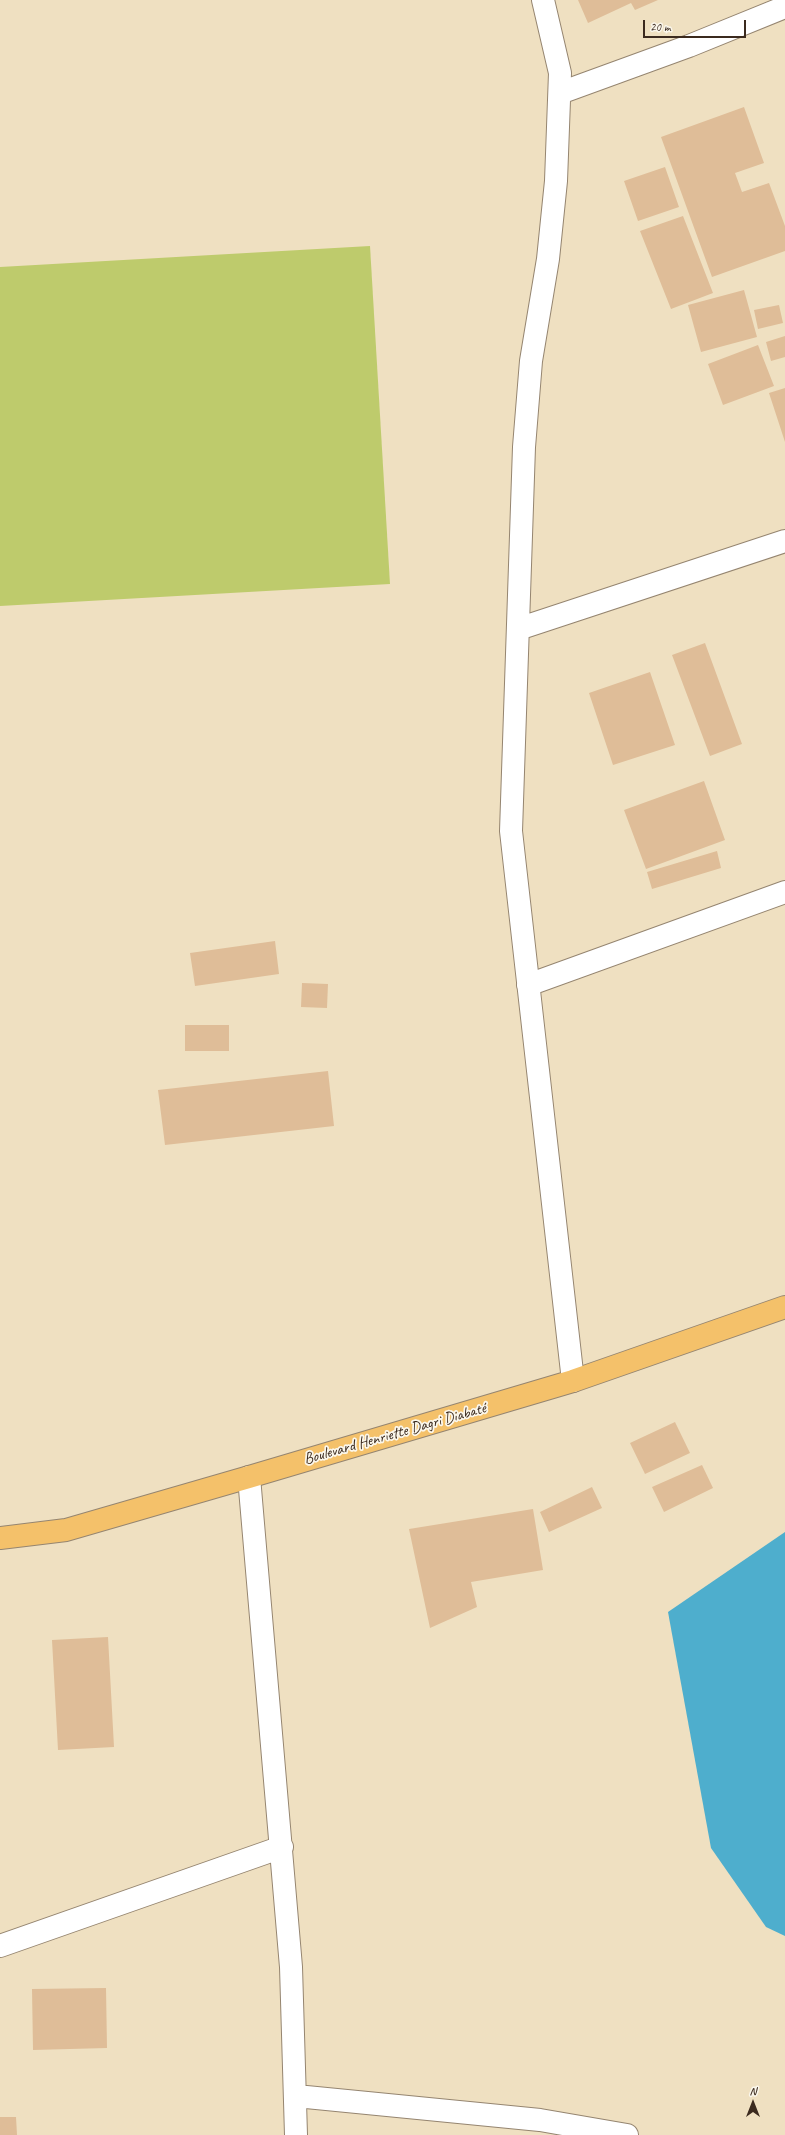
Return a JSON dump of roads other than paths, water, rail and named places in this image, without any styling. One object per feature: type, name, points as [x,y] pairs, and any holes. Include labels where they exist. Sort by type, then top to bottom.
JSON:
[{"type":"main road","name":"Boulevard Henriette Dagri Diabaté","points":[[0,1538],[66,1530],[249,1477],[573,1381],[785,1307]]},
{"type":"street","points":[[543,0],[560,73],[560,93],[556,181],[548,259],[531,361],[524,447],[511,831],[573,1381]]},
{"type":"street","points":[[560,93],[689,46],[785,7]]},
{"type":"street","points":[[518,629],[785,541]]},
{"type":"street","points":[[528,985],[785,892]]},
{"type":"street","points":[[249,1477],[282,1847],[291,1968],[296,2135]]},
{"type":"street","points":[[0,1946],[282,1847]]},
{"type":"street","points":[[296,2096],[540,2120],[627,2135]]},
{"type":"water","points":[[785,1532],[785,1936],[766,1927],[711,1848],[668,1612]]}]
